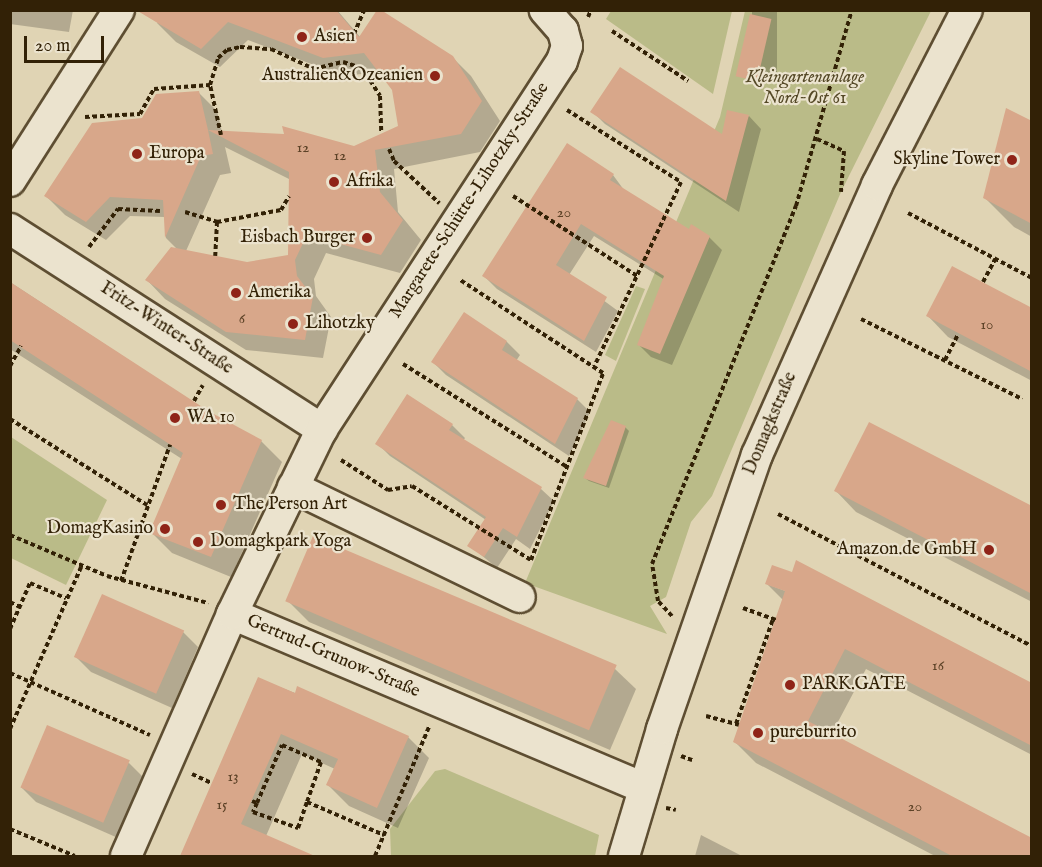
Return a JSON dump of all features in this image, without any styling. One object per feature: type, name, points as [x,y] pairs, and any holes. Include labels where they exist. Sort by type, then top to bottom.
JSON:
[{"type":"street","points":[[10,181],[119,10]]},
{"type":"street","name":"Margarete-Schütte-Lihotzky-Straße","points":[[232,614],[322,429],[562,61],[567,46],[563,31],[545,10]]},
{"type":"street","name":"Domagkstraße","points":[[624,856],[644,788],[757,455],[877,185],[967,10]]},
{"type":"street","name":"Fritz-Winter-Straße","points":[[10,230],[322,429]]},
{"type":"street","points":[[293,487],[520,597]]},
{"type":"street","name":"Gertrud-Grunow-Straße","points":[[126,856],[232,614],[644,788]]},
{"type":"path","points":[[351,40],[364,10]]},
{"type":"path","points":[[588,16],[591,10]]},
{"type":"path","points":[[680,625],[658,601],[652,564],[796,206],[852,10]]},
{"type":"path","points":[[612,32],[688,81]]},
{"type":"path","points":[[221,135],[210,86],[218,58],[227,50],[240,47],[271,49],[314,69],[343,62],[362,68],[374,82],[380,96],[381,133]]},
{"type":"path","points":[[343,62],[346,55]]},
{"type":"path","points":[[72,118],[140,114],[154,89],[210,86]]},
{"type":"path","points":[[567,110],[681,182],[594,367]]},
{"type":"path","points":[[817,139],[844,151],[841,192],[847,195]]},
{"type":"path","points":[[389,149],[394,161],[441,204]]},
{"type":"path","points":[[185,212],[217,222],[281,210],[289,196]]},
{"type":"path","points":[[513,196],[637,276]]},
{"type":"path","points":[[88,247],[118,209],[160,211]]},
{"type":"path","points":[[908,213],[1032,278]]},
{"type":"path","points":[[214,256],[217,222]]},
{"type":"path","points":[[984,282],[995,259]]},
{"type":"path","points":[[341,460],[388,490],[412,486],[531,560],[603,373],[459,279]]},
{"type":"path","points":[[861,320],[1022,399]]},
{"type":"path","points":[[945,360],[958,334]]},
{"type":"path","points":[[10,366],[21,346]]},
{"type":"path","points":[[404,364],[567,467]]},
{"type":"path","points":[[10,418],[147,505]]},
{"type":"path","points":[[121,581],[170,445]]},
{"type":"path","points":[[778,514],[1032,646]]},
{"type":"path","points":[[10,535],[81,567],[121,581],[204,601]]},
{"type":"path","points":[[10,729],[81,567]]},
{"type":"path","points":[[10,628],[30,583],[66,598]]},
{"type":"path","points":[[10,602],[20,607]]},
{"type":"path","points":[[706,716],[738,724],[774,620],[743,608]]},
{"type":"path","points":[[10,673],[151,735]]},
{"type":"path","points":[[375,856],[439,702]]},
{"type":"path","points":[[282,745],[321,762],[307,802],[298,828],[253,812],[254,802],[282,745]]},
{"type":"path","points":[[307,802],[384,835]]},
{"type":"path","points":[[10,829],[75,856]]},
{"type":"green space","points":[[611,11],[732,11],[713,94],[606,19]]},
{"type":"green space","name":"Kleingartenanlage Nord-Ost 61","points":[[745,11],[931,11],[841,192],[712,496],[691,522],[666,597],[650,606],[667,634],[525,583],[720,117]]},
{"type":"green space","points":[[636,286],[645,289],[616,361],[605,355]]},
{"type":"green space","points":[[11,437],[107,500],[66,585],[11,558]]},
{"type":"green space","points":[[445,769],[599,835],[595,856],[391,856],[390,829],[435,771]]},
{"type":"building","points":[[136,10],[336,10],[359,37],[377,10],[381,10],[453,56],[482,101],[461,134],[375,150],[380,192],[403,220],[381,255],[307,235],[295,260],[297,276],[313,297],[305,340],[226,332],[145,280],[171,247],[247,262],[288,255],[289,172],[208,130],[284,134],[282,126],[354,146],[398,126],[392,90],[364,53],[323,58],[228,22],[201,49]]},
{"type":"building","points":[[750,14],[771,19],[757,81],[736,76]]},
{"type":"building","points":[[620,67],[722,134],[727,110],[749,115],[726,201],[590,112]]},
{"type":"building","name":"Europa","points":[[199,91],[213,154],[201,156],[165,238],[163,200],[110,197],[86,222],[44,196],[92,123],[142,118],[156,94]]},
{"type":"building","name":"Skyline Tower","points":[[1006,108],[1032,121],[1032,224],[983,198]]},
{"type":"building","points":[[567,143],[614,174],[610,180],[689,229],[691,224],[710,236],[660,354],[637,345],[664,276],[581,224],[556,265],[607,297],[584,341],[482,276]]},
{"type":"building","points":[[952,266],[1032,308],[1032,372],[926,316]]},
{"type":"building","name":"WA 10","points":[[10,282],[210,412],[262,440],[211,557],[149,533],[183,453],[10,340]]},
{"type":"building","points":[[464,312],[507,341],[502,350],[578,398],[555,444],[431,362]]},
{"type":"building","points":[[407,394],[453,424],[449,430],[542,487],[517,537],[503,528],[484,557],[467,546],[486,517],[375,444]]},
{"type":"building","points":[[611,420],[626,426],[606,486],[583,478]]},
{"type":"building","name":"Amazon.de GmbH","points":[[869,422],[1032,506],[1032,594],[834,491]]},
{"type":"building","points":[[313,536],[617,665],[589,730],[285,601]]},
{"type":"building","points":[[796,560],[1032,683],[1032,746],[845,649],[808,721],[1032,838],[1032,856],[952,856],[733,742],[785,591],[765,584],[772,565],[792,572]]},
{"type":"building","points":[[102,594],[184,631],[156,694],[74,657]]},
{"type":"building","points":[[258,677],[295,693],[297,686],[409,736],[377,808],[326,785],[338,759],[281,734],[241,824],[315,856],[180,856]]},
{"type":"building","points":[[47,725],[130,760],[103,823],[20,788]]},
{"type":"place","name":"Asien","points":[[302,37]]},
{"type":"place","name":"Australien&Ozeanien","points":[[435,76]]},
{"type":"place","name":"Europa","points":[[137,154]]},
{"type":"place","name":"Skyline Tower","points":[[1012,160]]},
{"type":"place","name":"Afrika","points":[[334,182]]},
{"type":"place","name":"Eisbach Burger","points":[[367,238]]},
{"type":"place","name":"Amerika","points":[[236,293]]},
{"type":"place","name":"Lihotzky","points":[[293,324]]},
{"type":"place","name":"WA 10","points":[[175,418]]},
{"type":"place","name":"The Person Art","points":[[221,505]]},
{"type":"place","name":"DomagKasino","points":[[165,529]]},
{"type":"place","name":"Domagkpark Yoga","points":[[198,542]]},
{"type":"place","name":"Amazon.de GmbH","points":[[989,550]]},
{"type":"place","name":"PARK.GATE","points":[[790,685]]},
{"type":"place","name":"pureburrito","points":[[758,733]]}]
